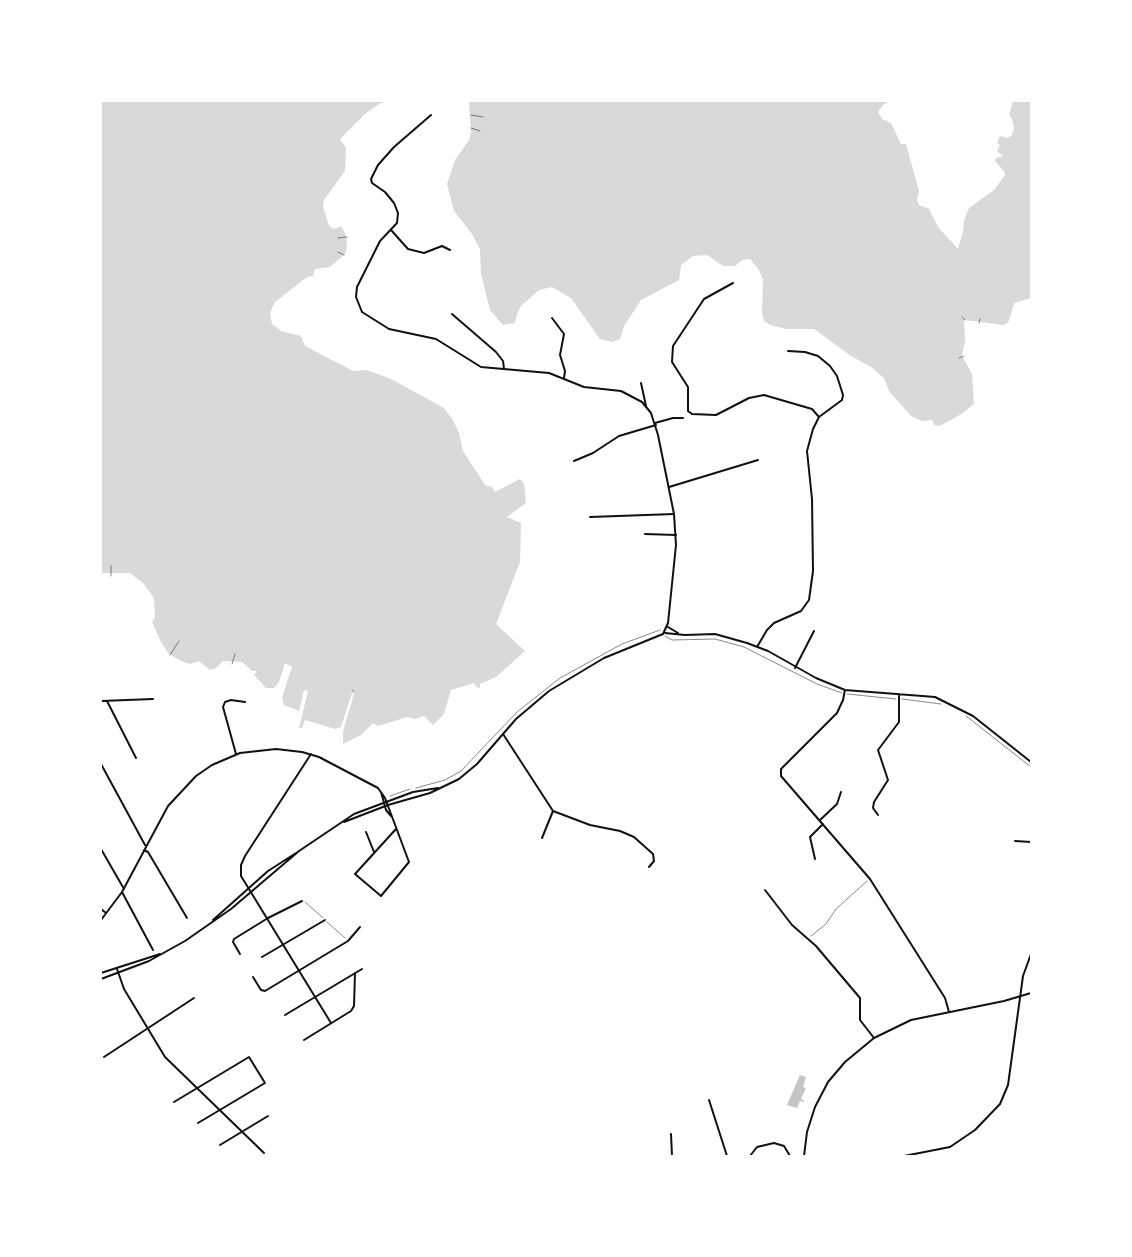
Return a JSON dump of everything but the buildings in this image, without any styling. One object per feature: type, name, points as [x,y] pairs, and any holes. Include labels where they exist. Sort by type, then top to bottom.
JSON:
[{"type":"street","points":[[431,115],[394,147],[378,165],[371,179],[372,183],[385,192],[396,208],[397,223],[380,241],[357,287],[356,297],[362,312],[390,329],[436,340],[475,365],[549,373],[584,387],[627,393],[646,406]]},
{"type":"street","points":[[390,230],[408,249],[424,253],[442,246],[450,250]]},
{"type":"street","points":[[733,283],[704,300],[673,346],[672,362],[688,387],[688,411],[698,415],[716,414],[749,398],[764,395],[812,409],[819,417]]},
{"type":"street","points":[[452,314],[496,352],[504,361],[504,368]]},
{"type":"street","points":[[552,318],[564,334],[560,355],[565,371],[564,378]]},
{"type":"street","points":[[757,647],[767,630],[774,623],[801,610],[809,600],[813,572],[812,499],[807,451],[813,429],[819,417],[842,400],[844,395],[837,376],[830,366],[818,356],[805,352],[788,351]]},
{"type":"street","points":[[641,383],[646,406],[656,424],[674,514],[676,534],[668,627],[665,633]]},
{"type":"street","points":[[574,461],[593,453],[619,436],[673,418],[683,418]]},
{"type":"street","points":[[669,487],[758,460]]},
{"type":"street","points":[[590,517],[674,514]]},
{"type":"street","points":[[645,534],[676,534]]},
{"type":"street","points":[[668,627],[680,634]]},
{"type":"street","points":[[795,668],[814,631]]},
{"type":"street","points":[[344,822],[384,806],[417,798],[464,776],[536,701],[563,682],[604,658],[665,633],[715,634],[757,647],[795,668],[845,690],[934,697],[965,710],[1031,762]]},
{"type":"street","points":[[845,690],[837,713],[780,773],[870,878],[945,998],[949,1012]]},
{"type":"street","points":[[878,815],[874,802],[888,780],[878,750],[898,722],[899,694]]},
{"type":"street","points":[[101,701],[153,699]]},
{"type":"street","points":[[236,755],[223,707],[226,702],[231,700],[245,702]]},
{"type":"street","points":[[107,701],[136,758]]},
{"type":"street","points":[[503,734],[553,811],[579,822],[634,837],[653,854],[654,862],[649,867]]},
{"type":"street","points":[[101,920],[123,890],[164,812],[179,792],[212,765],[236,755],[276,749],[311,754],[364,779],[381,792],[388,805],[409,862],[380,896],[355,874],[396,829]]},
{"type":"street","points":[[311,754],[245,856],[241,865],[240,876],[252,892],[331,1023]]},
{"type":"street","points":[[101,764],[143,843],[146,845]]},
{"type":"street","points":[[211,922],[248,888],[286,858],[354,814],[413,792],[440,788]]},
{"type":"street","points":[[381,792],[384,806],[391,816]]},
{"type":"street","points":[[820,820],[837,804],[841,792]]},
{"type":"street","points":[[542,838],[553,811]]},
{"type":"street","points":[[816,859],[810,837],[823,824]]},
{"type":"street","points":[[366,832],[374,852]]},
{"type":"street","points":[[1014,841],[1031,842]]},
{"type":"street","points":[[101,848],[153,950]]},
{"type":"street","points":[[144,850],[148,852],[187,918]]},
{"type":"street","points":[[101,979],[149,962],[165,952],[252,892],[299,851]]},
{"type":"street","points":[[765,890],[792,924],[808,938],[860,998],[860,1020],[874,1038]]},
{"type":"street","points":[[240,954],[233,942],[234,939],[302,900]]},
{"type":"street","points":[[101,910],[106,914]]},
{"type":"street","points":[[262,957],[325,920]]},
{"type":"street","points":[[253,977],[261,990],[265,991],[348,941],[360,927]]},
{"type":"street","points":[[101,973],[165,952]]},
{"type":"street","points":[[904,1156],[916,1152],[937,1151],[955,1144],[975,1130],[1000,1104],[1008,1085],[1020,996],[1025,968],[1031,954]]},
{"type":"street","points":[[117,969],[124,990],[146,1028],[173,1066],[264,1154]]},
{"type":"street","points":[[285,1016],[362,969]]},
{"type":"street","points":[[304,1040],[351,1011],[354,1006],[355,973]]},
{"type":"street","points":[[804,1156],[807,1132],[815,1107],[828,1082],[845,1062],[874,1038],[911,1020],[1031,993]]},
{"type":"street","points":[[104,1057],[194,998]]},
{"type":"street","points":[[174,1102],[249,1057],[265,1083],[198,1123]]},
{"type":"street","points":[[709,1100],[726,1156]]},
{"type":"street","points":[[220,1145],[268,1116]]},
{"type":"street","points":[[671,1134],[672,1156]]},
{"type":"street","points":[[750,1156],[757,1147],[774,1143],[784,1146],[790,1156]]},
{"type":"path","points":[[471,115],[483,117]]},
{"type":"path","points":[[471,128],[480,130]]},
{"type":"path","points":[[338,238],[347,237]]},
{"type":"path","points":[[338,252],[344,255]]},
{"type":"path","points":[[962,317],[965,320]]},
{"type":"path","points":[[979,323],[980,319]]},
{"type":"path","points":[[958,358],[964,356]]},
{"type":"path","points":[[111,566],[111,576]]},
{"type":"path","points":[[170,655],[179,641]]},
{"type":"path","points":[[232,664],[235,654]]},
{"type":"path","points":[[388,796],[435,784],[461,771]]},
{"type":"path","points":[[808,938],[826,924],[836,909],[870,878]]},
{"type":"shaded area","points":[[101,101],[388,101],[379,104],[365,114],[340,139],[346,148],[345,171],[324,200],[323,207],[329,226],[334,229],[341,226],[346,235],[347,248],[345,254],[330,267],[315,269],[313,276],[307,277],[275,302],[270,313],[272,324],[281,331],[301,336],[305,346],[353,371],[367,370],[391,379],[444,408],[453,420],[459,433],[463,451],[485,485],[492,487],[495,492],[520,479],[524,483],[526,503],[507,517],[521,523],[520,562],[496,624],[525,651],[496,677],[480,684],[480,688],[476,687],[474,683],[451,690],[444,714],[433,725],[424,716],[415,719],[407,717],[378,726],[373,723],[361,735],[343,744],[343,731],[354,694],[352,693],[341,727],[335,729],[305,720],[302,728],[299,728],[308,691],[304,690],[299,711],[284,705],[282,697],[292,667],[285,663],[279,682],[274,688],[266,688],[254,675],[257,671],[252,671],[242,662],[223,661],[216,668],[210,670],[199,661],[190,664],[181,661],[168,653],[161,642],[152,622],[155,617],[154,598],[143,583],[130,573],[101,573]]},
{"type":"shaded area","points":[[469,101],[890,101],[883,105],[878,112],[882,119],[891,123],[901,144],[906,144],[919,191],[917,200],[919,205],[929,209],[938,227],[958,249],[964,220],[969,208],[994,190],[1005,175],[1004,171],[995,161],[996,158],[1003,156],[997,151],[1000,145],[997,143],[1000,136],[1008,138],[1012,135],[1014,128],[1009,115],[1013,101],[1031,101],[1031,298],[1014,303],[1009,321],[1004,325],[964,320],[965,341],[962,356],[972,374],[974,404],[963,413],[940,426],[934,425],[932,420],[922,421],[911,416],[889,391],[884,378],[871,367],[851,356],[814,329],[786,329],[770,325],[764,321],[762,312],[763,280],[759,270],[750,259],[742,260],[735,266],[723,266],[707,255],[693,256],[681,265],[679,280],[641,300],[624,326],[620,339],[612,342],[600,339],[571,298],[552,287],[539,290],[521,306],[515,323],[503,325],[490,310],[481,274],[480,249],[472,234],[454,211],[447,184],[455,160],[469,140],[471,132]]}]
